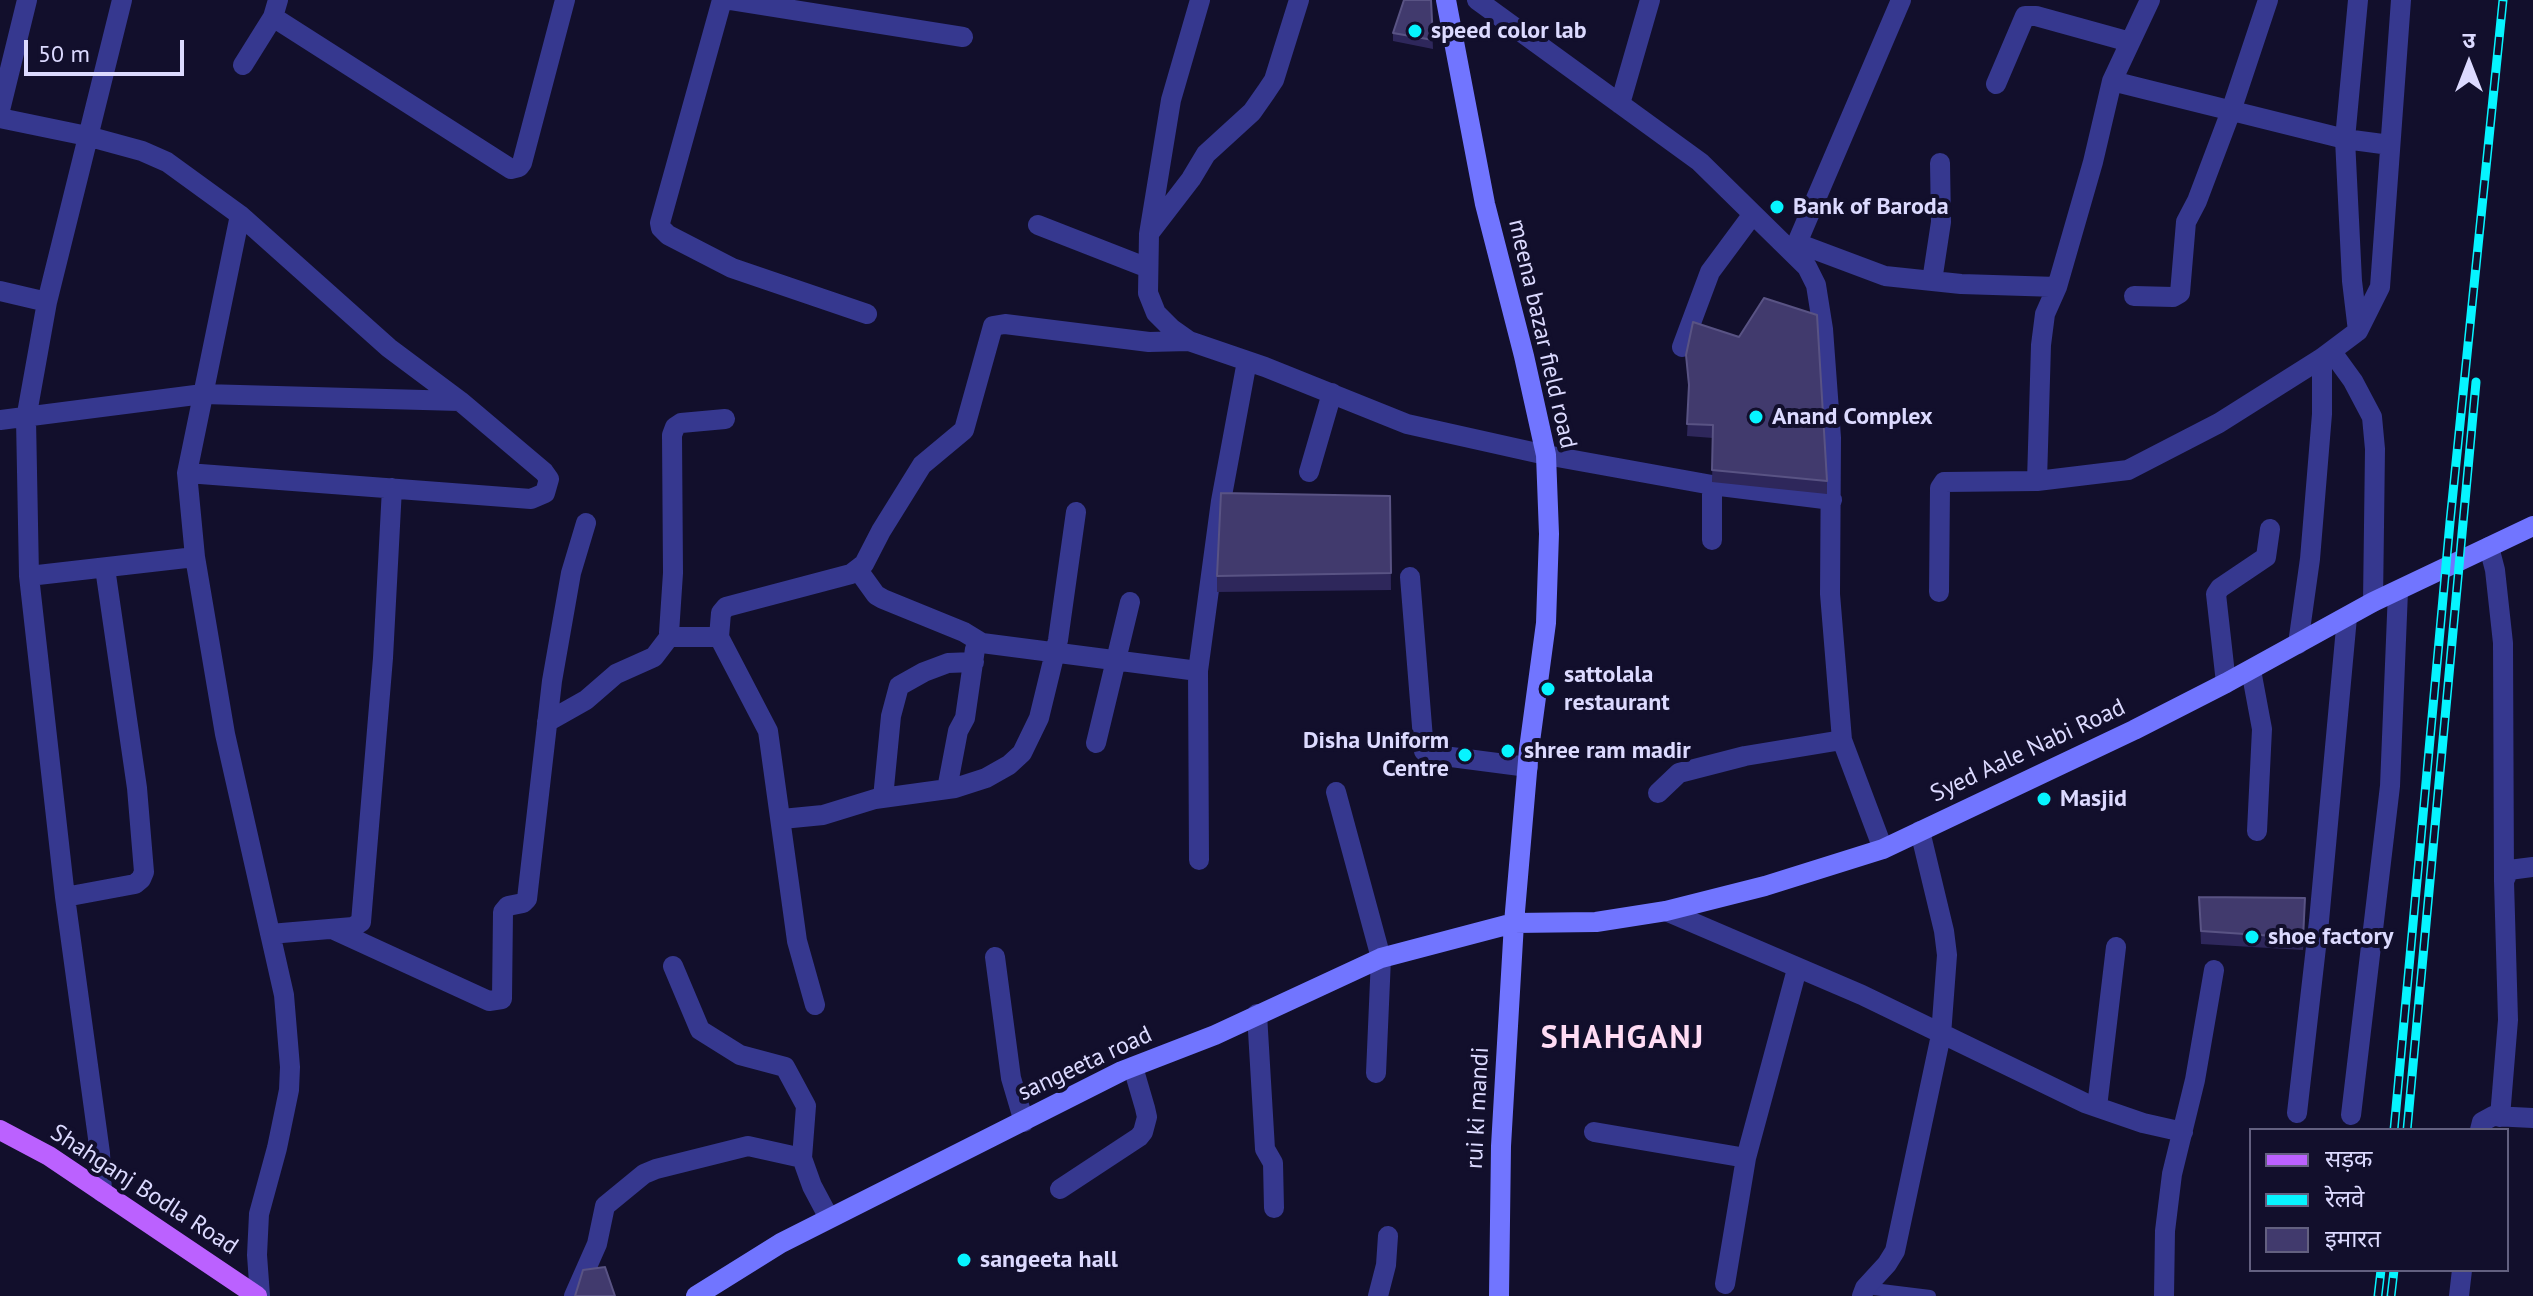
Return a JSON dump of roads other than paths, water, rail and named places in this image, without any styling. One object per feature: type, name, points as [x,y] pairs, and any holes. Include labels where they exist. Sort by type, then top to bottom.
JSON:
[{"type":"main road","name":"meena bazar field road","points":[[1446,0],[1485,204],[1546,455],[1549,534],[1546,623],[1528,767],[1514,923]]},
{"type":"main road","name":"Syed Aale Nabi Road","points":[[1514,923],[1596,922],[1666,911],[1765,886],[1883,849],[2226,683],[2373,602],[2532,526]]},
{"type":"main road","name":"sangeeta road","points":[[696,1296],[781,1243],[1133,1067],[1215,1035],[1381,958],[1514,923]]},
{"type":"main road","name":"rui ki mandi","points":[[1499,1296],[1501,1146],[1514,923]]},
{"type":"main road","name":"Shahganj Bodla Road","points":[[0,1130],[49,1156],[258,1296]]},
{"type":"street","points":[[0,110],[27,0]]},
{"type":"street","points":[[102,1192],[100,1153],[65,897],[29,576],[26,419],[47,302],[122,0]]},
{"type":"street","points":[[243,65],[276,9],[511,169],[522,163],[565,0]]},
{"type":"street","points":[[722,0],[661,228],[668,235],[732,268],[867,314]]},
{"type":"street","points":[[731,0],[963,37]]},
{"type":"street","points":[[1200,0],[1171,100],[1149,234],[1148,293],[1156,313],[1172,329],[1189,341],[1407,424],[1546,455],[1712,485],[1832,500]]},
{"type":"street","points":[[1149,234],[1206,154],[1252,112],[1274,80],[1299,0]]},
{"type":"street","points":[[1477,0],[1700,162],[1753,214],[1793,246],[1816,285],[1831,438],[1830,594],[1842,740],[1883,849]]},
{"type":"street","points":[[1620,104],[1650,0]]},
{"type":"street","points":[[1793,246],[1901,0]]},
{"type":"street","points":[[2037,481],[2041,345],[2045,314],[2057,287],[2093,162],[2112,81],[2150,0]]},
{"type":"street","points":[[2134,296],[2173,297],[2180,293],[2186,222],[2231,111],[2268,0]]},
{"type":"street","points":[[2358,0],[2345,139],[2352,281],[2358,331]]},
{"type":"street","points":[[1939,592],[1941,485],[1944,482],[2037,481],[2114,473],[2135,467],[2219,423],[2327,355],[2358,331],[2380,287],[2401,0]]},
{"type":"street","points":[[1996,84],[2025,16],[2036,16],[2130,42]]},
{"type":"street","points":[[2112,81],[2345,139],[2390,145]]},
{"type":"street","points":[[0,118],[87,136],[142,151],[167,162],[240,215],[389,348],[460,401],[549,479],[545,493],[531,499],[187,473]]},
{"type":"street","points":[[1932,281],[1941,222],[1940,163]]},
{"type":"street","points":[[1682,347],[1710,272],[1753,214]]},
{"type":"street","points":[[240,215],[187,473],[195,557],[225,734],[284,995],[289,1090],[259,1214],[258,1296]]},
{"type":"street","points":[[1038,225],[1148,268]]},
{"type":"street","points":[[1793,246],[1885,276],[2057,287]]},
{"type":"street","points":[[0,291],[47,302]]},
{"type":"street","points":[[815,1005],[797,941],[768,731],[719,637],[721,613],[726,607],[858,570],[922,465],[964,430],[993,326],[1005,324],[1149,342],[1189,341]]},
{"type":"street","points":[[2327,355],[2353,381],[2372,417],[2375,449],[2373,602]]},
{"type":"street","points":[[2298,644],[2310,559],[2327,355]]},
{"type":"street","points":[[1199,860],[1198,671],[1221,501],[1247,361]]},
{"type":"street","points":[[1309,472],[1332,393]]},
{"type":"street","points":[[0,420],[203,394],[460,401]]},
{"type":"street","points":[[547,722],[586,700],[616,674],[654,657],[670,636],[672,435],[681,423],[725,419]]},
{"type":"street","points":[[1712,485],[1712,540]]},
{"type":"street","points":[[270,934],[357,926],[361,922],[383,658],[392,488]]},
{"type":"street","points":[[782,819],[823,815],[883,798],[947,789],[986,778],[1009,765],[1022,753],[1039,718],[1054,654],[1076,512]]},
{"type":"street","points":[[332,929],[489,1001],[499,1001],[503,996],[503,912],[508,906],[527,899],[547,722],[571,573],[586,523]]},
{"type":"street","points":[[2226,683],[2216,594],[2220,588],[2266,557],[2270,529]]},
{"type":"street","points":[[2489,547],[2495,570],[2503,643],[2508,1020],[2500,1117]]},
{"type":"street","points":[[29,576],[195,557]]},
{"type":"street","points":[[65,897],[135,884],[144,872],[137,788],[105,568]]},
{"type":"street","points":[[858,570],[876,595],[964,632],[976,641],[1054,654],[1198,671]]},
{"type":"street","points":[[1410,577],[1424,751],[1528,767]]},
{"type":"street","points":[[2351,1115],[2390,786],[2398,591]]},
{"type":"street","points":[[1096,743],[1130,602]]},
{"type":"street","points":[[2297,1113],[2319,921],[2347,617]]},
{"type":"street","points":[[670,636],[719,637]]},
{"type":"street","points":[[947,789],[958,731],[965,718],[976,641]]},
{"type":"street","points":[[883,798],[891,716],[899,686],[948,663],[974,662]]},
{"type":"street","points":[[2251,670],[2262,729],[2257,831]]},
{"type":"street","points":[[1658,793],[1679,773],[1745,756],[1842,740]]},
{"type":"street","points":[[1336,792],[1381,958],[1376,1073]]},
{"type":"street","points":[[1863,1292],[1895,1251],[1941,1035],[1947,955],[1920,831]]},
{"type":"street","points":[[2504,881],[2509,870],[2533,867]]},
{"type":"street","points":[[1666,911],[1862,995],[2038,1082],[2143,1123],[2183,1132]]},
{"type":"street","points":[[2097,1107],[2116,947]]},
{"type":"street","points":[[995,957],[1011,1078],[1024,1122]]},
{"type":"street","points":[[673,966],[700,1030],[740,1055],[785,1067],[806,1106],[802,1158],[829,1218]]},
{"type":"street","points":[[1725,1284],[1746,1158],[1797,969]]},
{"type":"street","points":[[2164,1296],[2172,1174],[2214,970]]},
{"type":"street","points":[[1257,1014],[1265,1149],[1273,1163],[1274,1208]]},
{"type":"street","points":[[1060,1189],[1143,1132],[1147,1117],[1133,1067]]},
{"type":"street","points":[[2481,1128],[2485,1118],[2533,1118]]},
{"type":"street","points":[[1594,1132],[1746,1158]]},
{"type":"street","points":[[574,1296],[597,1244],[605,1206],[644,1174],[748,1146],[802,1158]]},
{"type":"street","points":[[1378,1296],[1383,1286],[1388,1236]]},
{"type":"street","points":[[2459,1296],[2462,1272]]},
{"type":"lane","points":[[1863,1292],[1930,1296]]},
{"type":"railway","points":[[2394,1128],[2450,522],[2503,0]]},
{"type":"railway","points":[[2407,1128],[2476,382]]},
{"type":"railway","points":[[2378,1296],[2381,1272]]},
{"type":"railway","points":[[2391,1296],[2394,1272]]},
{"type":"place","name":"speed color lab","points":[[1415,31]]},
{"type":"place","name":"Bank of Baroda","points":[[1777,207]]},
{"type":"place","name":"Anand Complex","points":[[1756,417]]},
{"type":"place","name":"sattolala restaurant","points":[[1548,689]]},
{"type":"place","name":"shree ram madir","points":[[1508,751]]},
{"type":"place","name":"Disha Uniform Centre","points":[[1465,755]]},
{"type":"place","name":"Masjid","points":[[2044,799]]},
{"type":"place","name":"shoe factory","points":[[2252,937]]},
{"type":"place","name":"sangeeta hall","points":[[964,1260]]},
{"type":"district","name":"SHAHGANJ","points":[[1623,1039]]}]
